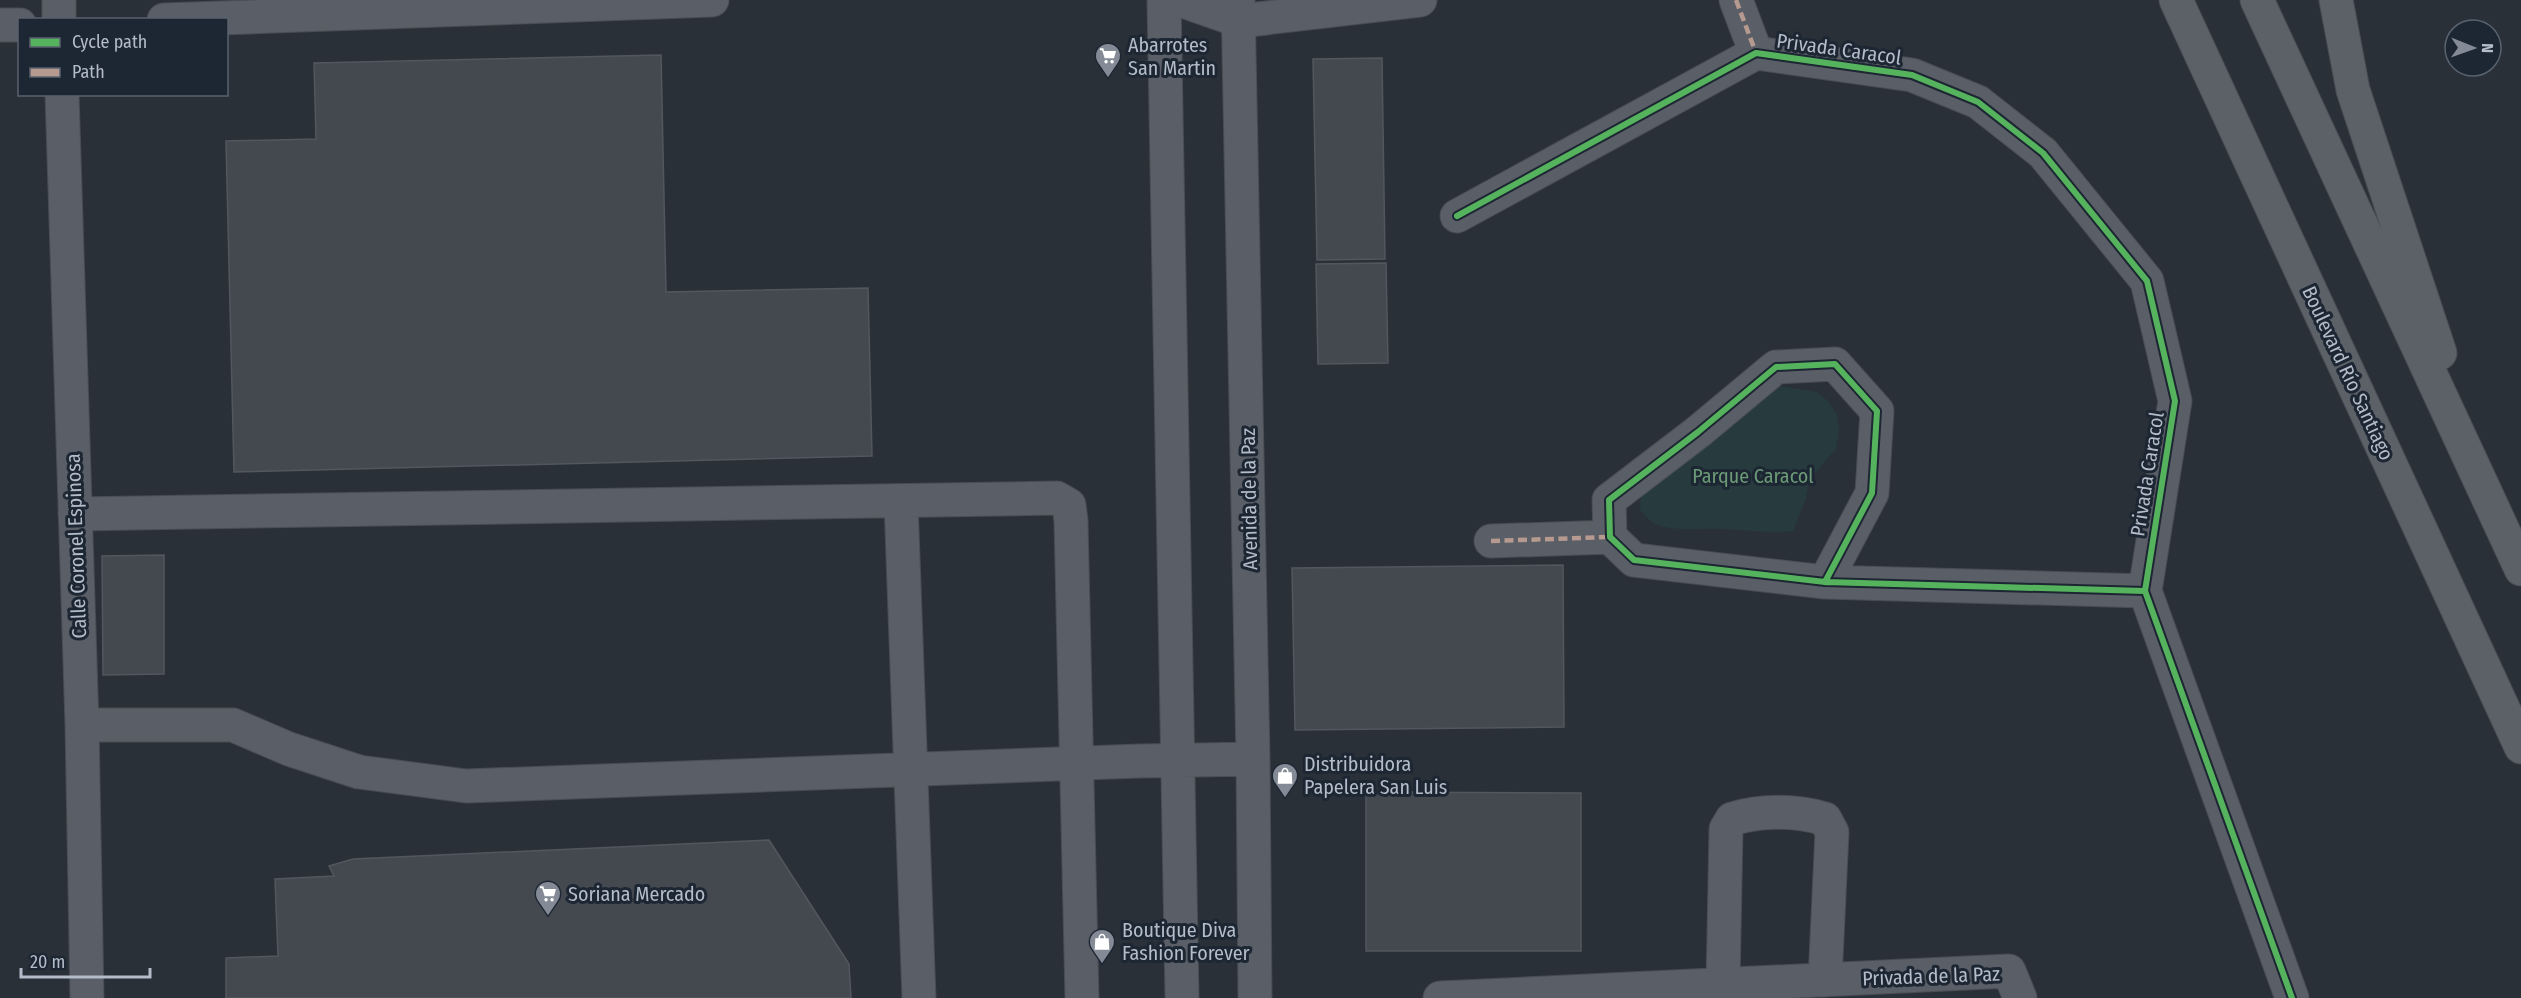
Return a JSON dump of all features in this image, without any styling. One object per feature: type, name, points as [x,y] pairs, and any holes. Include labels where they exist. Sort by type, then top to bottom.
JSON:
[{"type":"main road","name":"Boulevard Río Santiago","points":[[2176,0],[2521,747]]},
{"type":"main road","points":[[2257,0],[2521,569]]},
{"type":"main road","points":[[2336,0],[2353,90],[2491,505]]},
{"type":"street","points":[[59,0],[60,18]]},
{"type":"street","points":[[219,18],[712,0]]},
{"type":"street","points":[[1164,0],[1182,998]]},
{"type":"street","points":[[1180,0],[1239,10],[1420,0]]},
{"type":"street","name":"Privada Caracol","points":[[1736,0],[1756,53]]},
{"type":"street","name":"Avenida de la Paz","points":[[1239,10],[1253,759],[1255,998]]},
{"type":"street","points":[[0,25],[18,24]]},
{"type":"street","name":"Privada Caracol","points":[[1457,216],[1756,53],[1912,75],[1978,102],[2043,153],[2147,281],[2175,401],[2145,591],[2292,998]]},
{"type":"street","name":"Calle Coronel Espinosa","points":[[62,96],[82,725],[87,998]]},
{"type":"street","points":[[1824,582],[1872,493],[1877,411],[1835,364],[1776,367],[1698,432],[1609,500],[1610,537],[1634,561],[1824,582],[2145,591]]},
{"type":"street","points":[[75,514],[1057,498],[1069,505],[1082,998]]},
{"type":"street","points":[[901,502],[919,998]]},
{"type":"street","points":[[1491,541],[1610,537]]},
{"type":"street","points":[[82,725],[233,725],[289,749],[359,772],[466,786],[1077,763],[1253,759]]},
{"type":"street","points":[[1723,985],[1726,829],[1732,819],[1751,813],[1809,814],[1825,819],[1832,832],[1825,980]]},
{"type":"street","name":"Privada de la Paz","points":[[1440,998],[2009,971],[2020,998]]},
{"type":"green space","name":"Parque Caracol","points":[[1774,385],[1817,392],[1829,402],[1837,415],[1839,431],[1836,449],[1810,479],[1806,498],[1793,531],[1674,528],[1658,525],[1648,519],[1640,510],[1641,491]]},
{"type":"building","points":[[661,55],[666,292],[868,288],[872,456],[234,472],[226,141],[316,139],[314,63]]},
{"type":"building","points":[[1382,58],[1385,259],[1317,260],[1313,59]]},
{"type":"building","points":[[1386,263],[1388,363],[1318,364],[1316,264]]},
{"type":"building","points":[[164,555],[164,674],[103,675],[102,556]]},
{"type":"building","points":[[1563,565],[1564,727],[1295,730],[1292,568]]},
{"type":"building","points":[[1366,792],[1581,793],[1581,951],[1366,951]]},
{"type":"building","name":"Soriana Mercado","points":[[769,840],[849,964],[851,998],[226,998],[226,958],[278,956],[275,879],[334,876],[329,866],[353,859]]},
{"type":"marked path","points":[[1736,0],[1756,53]]},
{"type":"marked path","points":[[1491,541],[1610,537]]},
{"type":"cycle path","points":[[1457,216],[1756,53],[1912,75],[1978,102],[2043,153],[2147,281],[2175,401],[2145,591],[2292,998]]},
{"type":"cycle path","points":[[1825,582],[1872,493],[1877,411],[1835,364],[1776,367],[1698,432],[1609,500],[1610,537],[1634,560],[1825,582],[2145,591]]},
{"type":"place","name":"Abarrotes San Martin","points":[[1108,79]]},
{"type":"place","name":"Distribuidora Papelera San Luis","points":[[1285,799]]},
{"type":"place","name":"Soriana Mercado","points":[[548,917]]},
{"type":"place","name":"Boutique Diva Fashion Forever","points":[[1102,965]]}]
